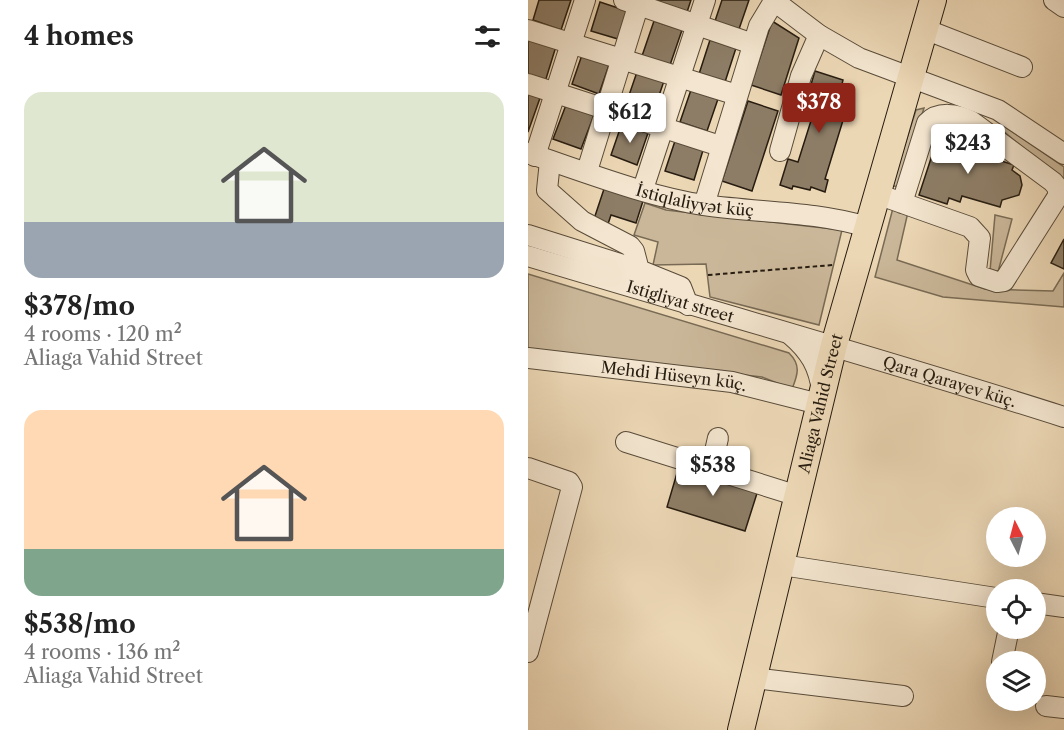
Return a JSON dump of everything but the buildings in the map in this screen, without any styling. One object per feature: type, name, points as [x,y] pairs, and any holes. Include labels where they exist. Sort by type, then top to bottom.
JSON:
[{"type":"main road","name":"Aliaga Vahid Street","points":[[741,730],[783,565],[820,398],[867,227],[927,30],[933,0]]},
{"type":"street","points":[[585,0],[555,93],[538,156],[547,190],[582,221],[630,246],[634,251],[639,270]]},
{"type":"street","points":[[643,189],[705,0]]},
{"type":"street","points":[[704,205],[720,146],[759,26],[773,0],[819,35],[859,58],[912,80],[956,92],[998,110],[1064,154]]},
{"type":"street","points":[[1054,0],[1064,7]]},
{"type":"street","points":[[587,171],[622,57],[634,2],[753,44]]},
{"type":"street","points":[[528,30],[680,75],[737,95]]},
{"type":"street","points":[[927,30],[1022,67]]},
{"type":"street","points":[[780,151],[801,76],[819,35]]},
{"type":"street","points":[[528,84],[720,146]]},
{"type":"street","points":[[951,115],[956,92]]},
{"type":"street","points":[[877,194],[902,203],[970,227],[980,238],[976,270],[979,276],[997,282],[1004,280],[1058,196],[1058,188],[971,121],[951,115],[939,116],[927,123],[902,203]]},
{"type":"street","name":"İstiqlaliyyət küç","points":[[538,156],[643,189],[704,205],[825,217],[867,227]]},
{"type":"street","points":[[528,235],[639,270],[681,287],[688,305]]},
{"type":"street","name":"Istigliyat street","points":[[528,256],[688,305],[834,345]]},
{"type":"street","points":[[789,334],[809,353],[817,368],[820,398]]},
{"type":"street","name":"Qara Qarayev küç.","points":[[834,345],[1064,417]]},
{"type":"street","name":"Mehdi Hüseyn küç.","points":[[528,358],[732,382],[820,398]]},
{"type":"street","points":[[711,469],[718,438]]},
{"type":"street","points":[[626,442],[798,496]]},
{"type":"street","points":[[528,468],[568,482],[572,487],[528,652]]},
{"type":"street","points":[[783,565],[986,596]]},
{"type":"street","points":[[1046,605],[1064,607]]},
{"type":"street","points":[[754,678],[903,696]]},
{"type":"path","points":[[708,274],[833,266]]},
{"type":"shaded area","points":[[924,108],[899,188],[892,185],[916,110]]},
{"type":"shaded area","points":[[1004,126],[1064,167],[1064,182],[1002,130]]},
{"type":"shaded area","points":[[645,203],[666,210],[842,230],[819,325],[710,297],[706,264],[653,265],[658,242],[634,235]]},
{"type":"shaded area","points":[[893,208],[908,212],[897,260],[985,289],[1053,291],[1064,273],[1064,307],[943,297],[875,277]]},
{"type":"shaded area","points":[[995,215],[1012,219],[998,272],[990,271]]},
{"type":"shaded area","points":[[528,274],[789,353],[797,366],[792,389],[762,377],[528,351]]}]
